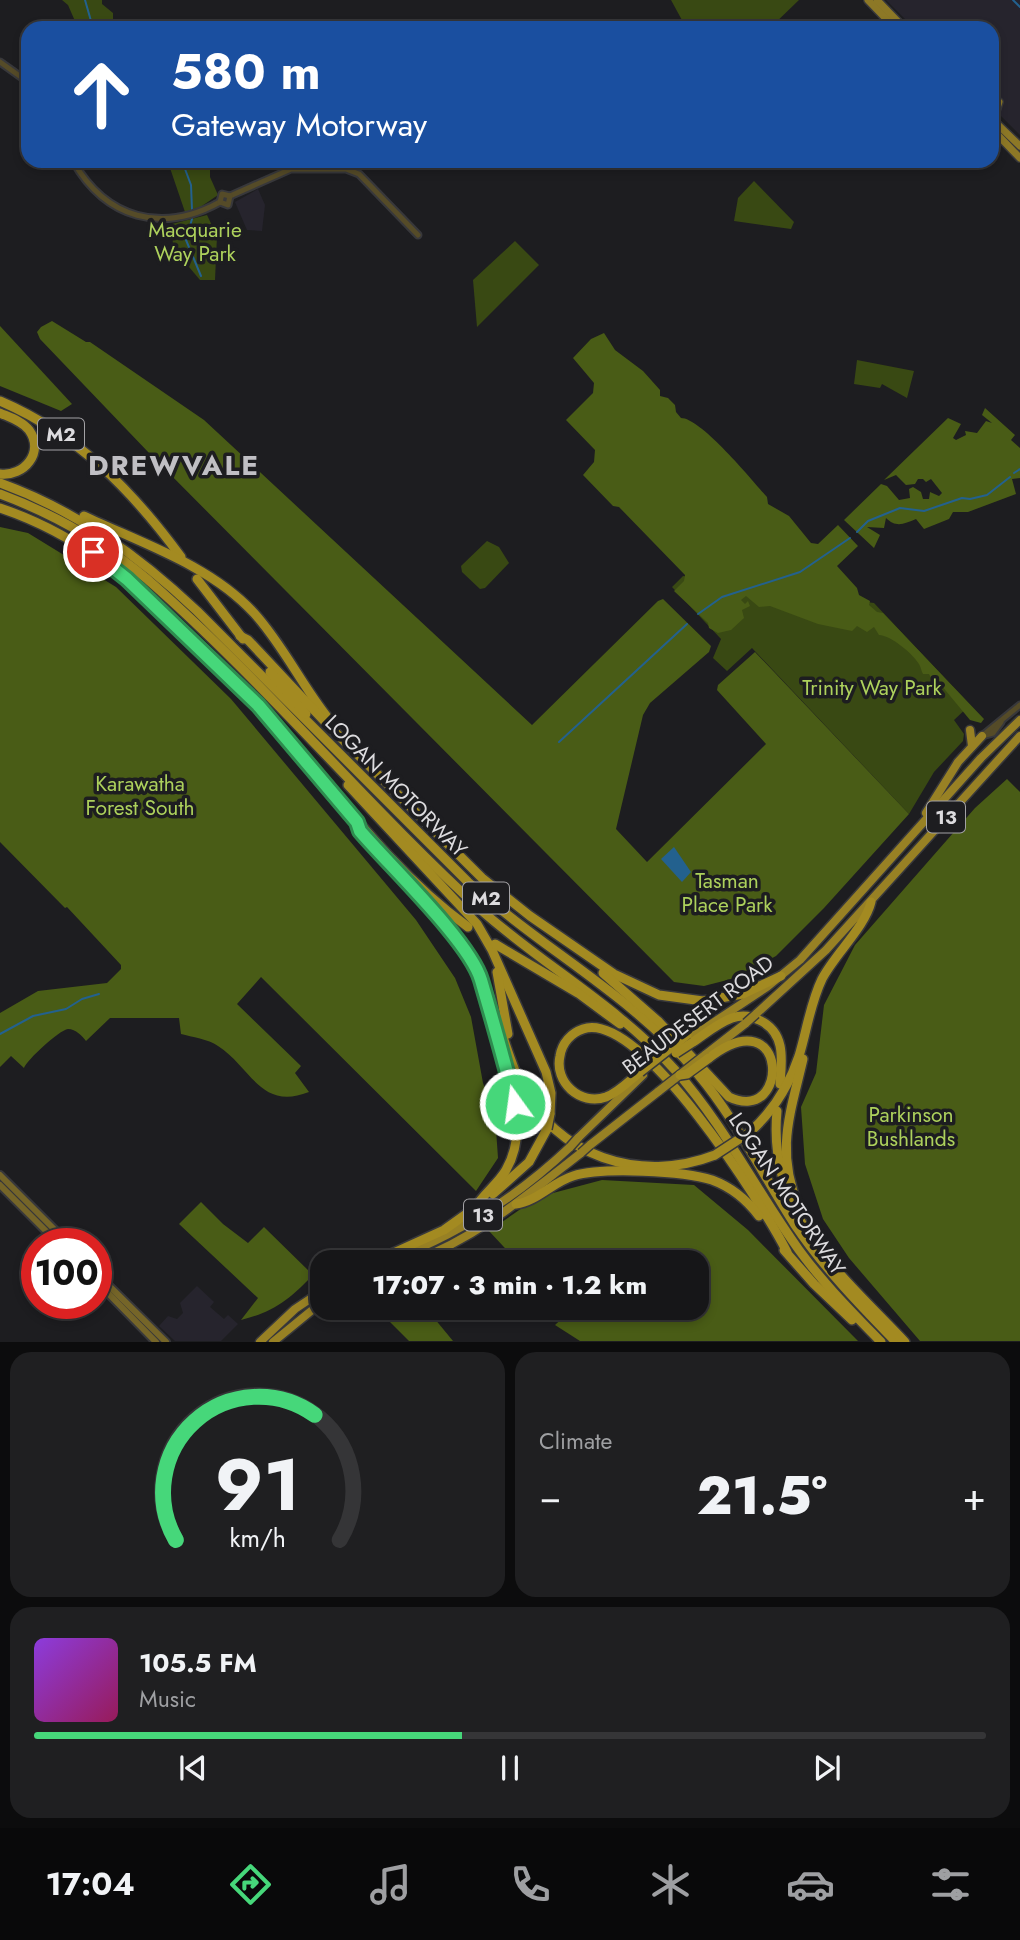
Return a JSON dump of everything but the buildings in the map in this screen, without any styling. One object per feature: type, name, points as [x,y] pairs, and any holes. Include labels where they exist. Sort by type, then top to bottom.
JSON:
[{"type":"highway","name":"M2","points":[[0,401],[42,422],[96,460],[140,503],[181,557]]},
{"type":"highway","points":[[0,413],[28,428],[34,444],[33,455],[27,466],[16,473],[0,474]]},
{"type":"highway","name":"LOGAN MOTORWAY","points":[[0,483],[63,510],[116,542],[161,578],[482,894],[620,997],[680,1055],[731,1120],[806,1241],[846,1290],[896,1342]]},
{"type":"highway","name":"LOGAN MOTORWAY","points":[[0,494],[73,528],[134,568],[190,619],[482,911],[602,1002],[643,1037],[693,1091],[721,1127],[778,1220],[812,1267],[877,1338]]},
{"type":"highway","name":"M2","points":[[0,508],[73,540],[127,579],[263,711],[357,822],[415,884],[468,927]]},
{"type":"highway","points":[[63,510],[70,509],[199,571],[228,590],[261,622],[318,706],[367,762]]},
{"type":"highway","name":"M2","points":[[197,579],[240,636],[344,758]]},
{"type":"highway","points":[[240,636],[248,640],[328,725],[482,878],[524,912],[628,982],[676,999],[704,1001],[734,997],[781,976]]},
{"type":"highway","name":"BEAUDESERT ROAD","points":[[691,1037],[781,976],[814,945],[992,747],[1020,720]]},
{"type":"highway","points":[[297,726],[304,739],[463,906],[493,947],[546,1072],[551,1093],[547,1129],[540,1146],[524,1168],[444,1230],[400,1250]]},
{"type":"highway","points":[[970,730],[972,746]]},
{"type":"highway","points":[[923,823],[926,812],[952,772],[982,736]]},
{"type":"highway","name":"BEAUDESERT ROAD","points":[[707,1056],[810,967],[1020,736]]},
{"type":"highway","points":[[357,822],[360,831],[457,942],[481,981],[523,1089],[540,1114],[565,1138],[590,1153],[619,1163],[652,1168],[684,1164],[715,1155],[750,1132],[771,1111],[785,1089],[799,1054],[821,982],[840,949],[868,913],[871,902]]},
{"type":"highway","name":"M2","points":[[493,947],[572,989],[629,1032],[643,1037]]},
{"type":"highway","points":[[493,947],[512,1051],[511,1059]]},
{"type":"highway","points":[[582,953],[673,1035],[725,1094],[738,1100],[752,1100],[764,1094],[773,1081],[772,1059],[765,1049],[753,1042],[733,1042],[707,1056],[687,1074],[680,1075]]},
{"type":"highway","points":[[475,1208],[508,1166],[515,1146],[518,1122],[504,1058],[481,989],[481,981]]},
{"type":"highway","points":[[780,1084],[780,1042],[774,1031],[761,1020],[746,1016],[730,1019],[691,1037],[641,1073],[608,1096],[584,1097],[573,1092],[560,1070],[560,1053],[572,1035],[583,1029],[597,1027],[615,1034],[645,1058],[702,1119],[787,1252]]},
{"type":"highway","points":[[805,1029],[803,1056],[786,1124],[785,1158],[792,1191],[816,1243]]},
{"type":"highway","points":[[668,1055],[676,1053],[691,1037]]},
{"type":"highway","name":"BEAUDESERT ROAD","points":[[416,1250],[474,1221],[536,1178],[570,1147],[641,1073],[668,1055]]},
{"type":"highway","name":"BEAUDESERT ROAD","points":[[439,1250],[460,1241],[516,1204],[680,1075]]},
{"type":"highway","points":[[777,1111],[776,1149],[780,1178],[790,1204],[816,1243],[905,1342]]},
{"type":"highway","points":[[516,1204],[524,1203],[561,1181],[589,1172],[703,1178],[721,1184],[745,1200],[832,1303],[877,1338]]},
{"type":"highway","points":[[260,1342],[295,1309],[310,1299]]},
{"type":"highway","points":[[274,1342],[310,1312]]},
{"type":"main road","points":[[868,0],[888,21]]},
{"type":"main road","points":[[877,0],[897,21]]},
{"type":"main road","points":[[999,128],[1020,146]]},
{"type":"main road","points":[[999,131],[1020,158]]},
{"type":"main road","points":[[0,1175],[53,1228]]},
{"type":"main road","points":[[0,1185],[44,1228]]},
{"type":"main road","points":[[112,1291],[156,1342]]},
{"type":"main road","points":[[112,1295],[166,1342]]},
{"type":"street","points":[[0,62],[21,77]]},
{"type":"street","points":[[79,168],[100,195],[120,209],[163,219],[199,213],[220,202],[228,205],[230,197],[291,169],[346,169],[359,174],[418,235]]},
{"type":"street","points":[[982,736],[1020,705]]},
{"type":"shaded area","points":[[886,0],[1020,0],[1020,135],[999,114],[999,21],[907,21]]},
{"type":"shaded area","points":[[258,189],[265,205],[262,231],[247,230],[235,202]]},
{"type":"shaded area","points":[[197,1286],[214,1302],[210,1307],[224,1319],[228,1315],[238,1324],[221,1341],[175,1341],[159,1326],[168,1316],[177,1319],[183,1313],[180,1303]]},
{"type":"green space","points":[[62,0],[102,0],[102,4],[113,13],[113,21],[75,21],[68,5]]},
{"type":"green space","points":[[671,0],[799,0],[777,21],[682,21]]},
{"type":"green space","points":[[170,168],[210,168],[210,177],[218,195],[196,210],[185,212]]},
{"type":"green space","points":[[754,181],[794,222],[791,229],[734,221],[738,198]]},
{"type":"green space","name":"Macquarie Way Park","points":[[207,215],[217,236],[215,280],[200,280],[173,248],[172,224]]},
{"type":"green space","points":[[515,241],[539,265],[477,327],[473,280]]},
{"type":"green space","name":"Tasman Place Park","points":[[52,321],[90,342],[204,420],[532,725],[663,599],[711,646],[709,652],[650,703],[643,715],[616,829],[647,862],[766,744],[717,690],[718,685],[755,652],[909,814],[824,908],[776,956],[735,978],[704,986],[674,982],[150,454],[40,339],[37,332]]},
{"type":"green space","points":[[0,326],[72,404],[61,411],[0,386]]},
{"type":"green space","points":[[604,333],[615,350],[643,371],[660,390],[660,396],[668,398],[675,405],[681,418],[701,428],[713,439],[767,497],[768,504],[789,516],[811,543],[818,544],[838,525],[858,546],[837,566],[857,588],[859,595],[870,601],[869,605],[877,612],[883,613],[984,719],[981,723],[970,720],[941,685],[934,684],[929,674],[923,674],[912,656],[896,642],[879,635],[874,627],[867,632],[857,626],[852,631],[818,624],[770,606],[759,607],[746,596],[741,600],[745,604],[748,601],[750,606],[742,610],[744,618],[731,630],[718,633],[709,628],[708,623],[674,591],[684,581],[685,575],[619,507],[613,506],[583,475],[594,462],[595,450],[566,420],[593,393],[594,383],[573,358],[591,339]]},
{"type":"green space","points":[[857,360],[914,371],[907,398],[882,384],[880,388],[854,384]]},
{"type":"green space","points":[[985,408],[1015,435],[1011,440],[1020,448],[1020,478],[1012,479],[1016,494],[968,512],[953,512],[949,519],[924,529],[916,519],[897,524],[886,518],[884,528],[867,527],[880,535],[874,548],[844,520],[881,484],[887,486],[899,500],[910,498],[909,489],[913,487],[921,492],[923,499],[929,499],[930,492],[939,496],[942,493],[931,479],[926,482],[918,479],[915,484],[906,485],[896,475],[884,480],[948,418],[961,424],[953,438],[956,440],[966,435],[965,431],[977,433],[986,421],[992,423],[982,415]]},
{"type":"green space","name":"Karawatha Forest South","points":[[0,527],[28,533],[116,587],[231,699],[416,920],[455,978],[471,1017],[483,1083],[495,1115],[498,1158],[476,1191],[261,977],[237,1004],[301,1066],[295,1073],[309,1092],[279,1096],[267,1091],[218,1046],[181,1034],[179,1018],[110,1018],[86,1041],[76,1031],[68,1029],[44,1046],[24,1068],[11,1056],[0,1067],[0,1013],[38,991],[107,983],[121,969],[121,965],[67,907],[65,908],[0,842]]},
{"type":"green space","points":[[487,541],[499,547],[509,563],[485,588],[480,589],[462,572],[461,566]]},
{"type":"green space","name":"Trinity Way Park","points":[[683,576],[874,603],[970,705],[954,720],[964,734],[963,741],[934,772],[909,814],[752,648],[727,671],[713,658],[721,639],[672,587]]},
{"type":"green space","name":"Parkinson Bushlands","points":[[1007,779],[1020,792],[1020,1341],[920,1341],[849,1258],[823,1219],[805,1164],[801,1107],[816,1073],[824,1005],[855,945],[975,808]]},
{"type":"green space","points":[[602,1180],[694,1185],[748,1230],[858,1341],[580,1341],[555,1325],[560,1320],[709,1320],[709,1250],[507,1250],[489,1231],[538,1197]]},
{"type":"green space","points":[[201,1202],[223,1224],[248,1243],[264,1227],[310,1272],[310,1278],[281,1304],[241,1320],[258,1298],[179,1224]]},
{"type":"green space","points":[[388,1320],[436,1320],[453,1341],[409,1341]]},
{"type":"water","points":[[674,847],[691,872],[682,882],[661,859]]},
{"type":"waterway","points":[[85,0],[91,21]]},
{"type":"waterway","points":[[1013,0],[1020,7]]},
{"type":"waterway","points":[[185,168],[191,185],[192,210]]},
{"type":"waterway","points":[[192,219],[186,240],[201,276]]},
{"type":"waterway","points":[[1014,473],[1020,469]]},
{"type":"waterway","points":[[857,532],[868,521],[900,508],[924,511],[962,498],[987,495],[1010,477]]},
{"type":"waterway","points":[[698,614],[722,597],[800,572],[850,538]]},
{"type":"waterway","points":[[559,742],[687,624]]},
{"type":"waterway","points":[[0,1034],[33,1016],[66,1009],[82,999],[99,994]]},
{"type":"district","name":"DREWVALE","points":[[174,465]]},
{"type":"route","points":[[93,552],[127,579],[279,728],[357,822],[360,831],[457,942],[481,981],[481,989],[495,1026],[515,1104]]}]
